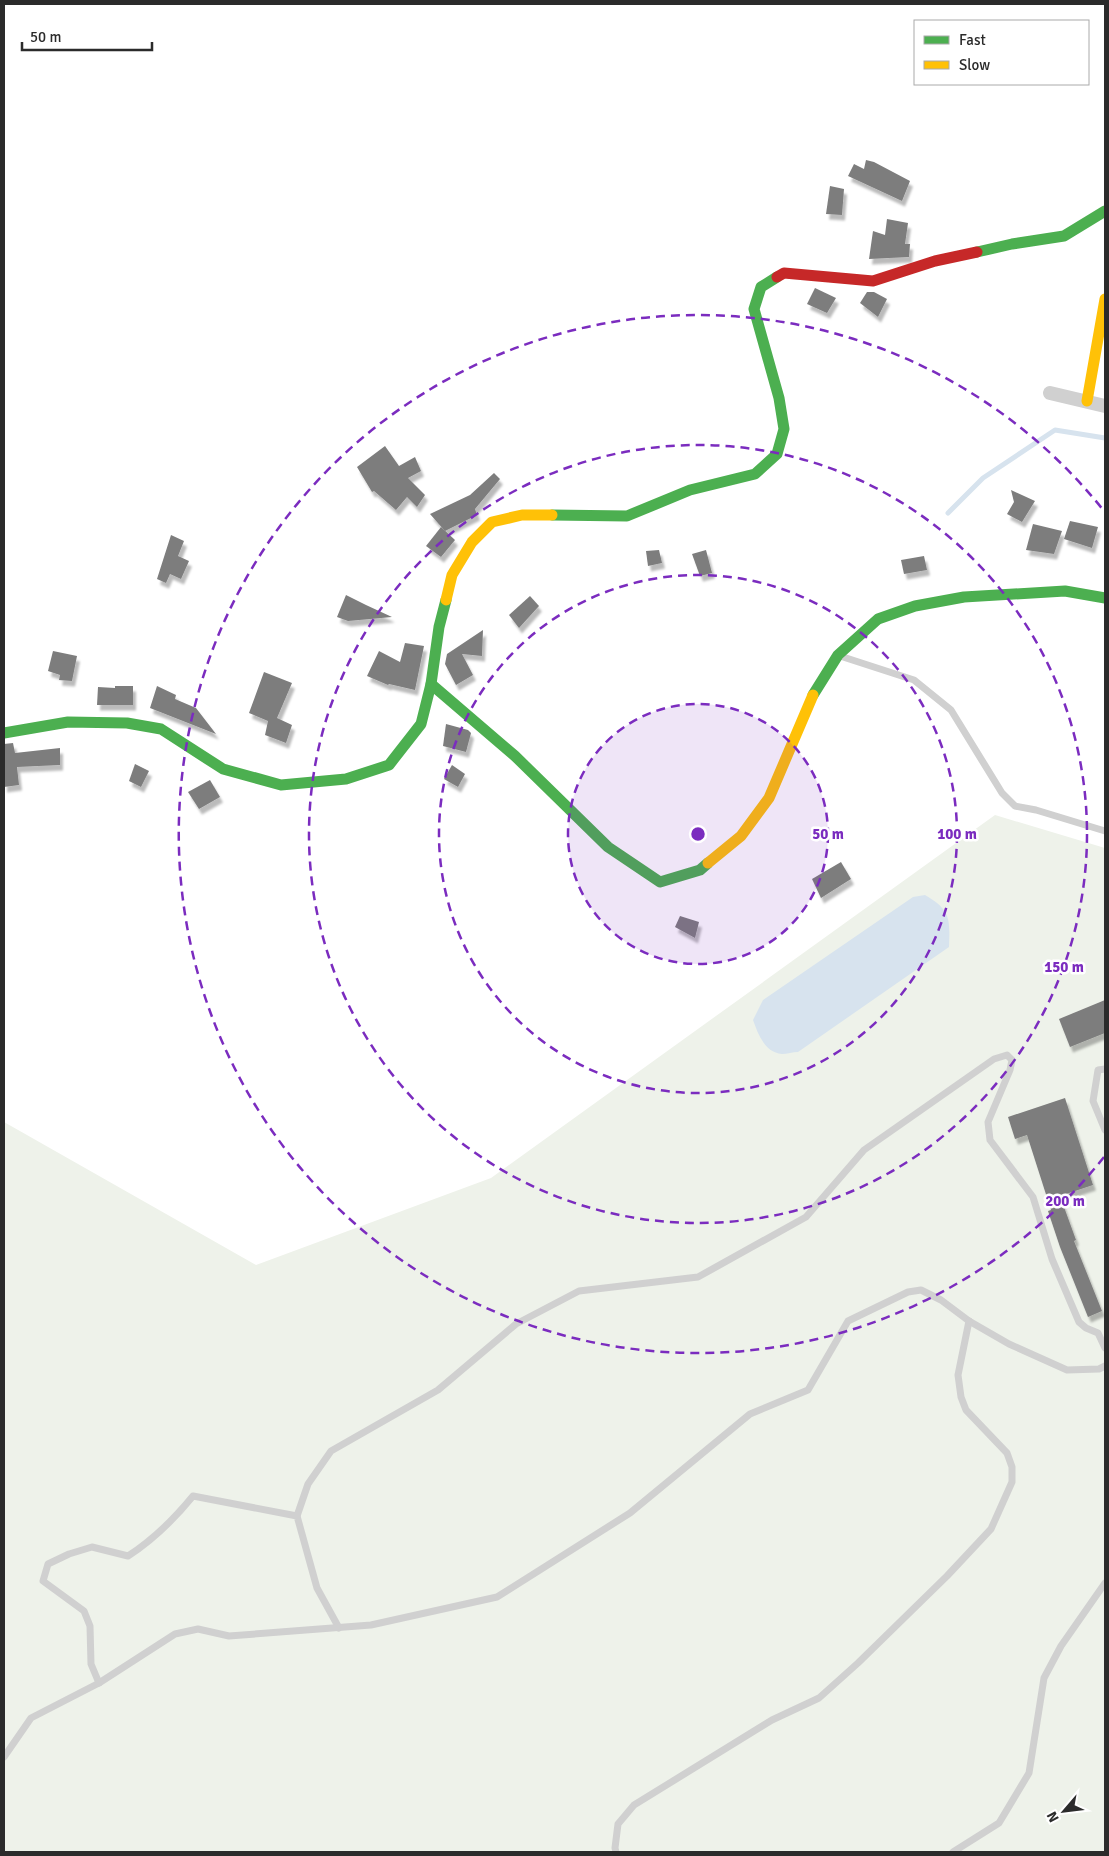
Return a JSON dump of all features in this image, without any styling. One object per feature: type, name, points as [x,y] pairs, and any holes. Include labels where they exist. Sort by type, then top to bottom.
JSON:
[{"type":"street","points":[[4,734],[68,722],[126,723],[161,729],[223,769],[281,785],[346,779],[389,765],[421,724],[431,684],[439,627],[452,575],[472,542],[492,522],[522,515],[627,516],[690,490],[755,474],[777,454],[784,429],[780,398],[754,309],[761,287],[784,273],[873,281],[936,261],[1012,244],[1064,236],[1105,211]]},
{"type":"street","points":[[1087,401],[1105,299]]},
{"type":"street","points":[[1050,393],[1105,406]]},
{"type":"street","points":[[431,684],[515,756],[608,847],[660,882],[700,870],[741,836],[769,798],[810,701],[838,655],[878,619],[915,606],[964,597],[1065,592],[1105,598]]},
{"type":"lane","points":[[838,655],[914,680],[951,710],[1002,793],[1015,806],[1036,810],[1105,831]]},
{"type":"lane","points":[[339,1628],[317,1588],[297,1516],[308,1484],[331,1451],[438,1390],[516,1324],[579,1291],[698,1277],[806,1217],[864,1150],[994,1059],[1007,1055],[1012,1060],[1010,1070],[988,1122],[990,1140],[1033,1197],[1052,1259],[1079,1322],[1086,1328],[1098,1333],[1105,1348]]},
{"type":"lane","points":[[1105,1069],[1098,1070],[1093,1101],[1105,1130]]},
{"type":"lane","points":[[4,1757],[31,1718],[99,1683],[175,1634],[198,1629],[229,1636],[371,1625],[497,1597],[630,1513],[750,1414],[808,1390],[848,1321],[908,1292],[921,1290],[941,1300],[969,1321],[1009,1344],[1068,1370],[1099,1369],[1105,1366]]},
{"type":"lane","points":[[616,1852],[614,1848],[618,1824],[634,1805],[772,1720],[819,1698],[858,1664],[947,1576],[991,1529],[1012,1482],[1012,1467],[1007,1454],[966,1410],[961,1397],[958,1375],[969,1321]]},
{"type":"lane","points":[[99,1683],[91,1664],[90,1626],[84,1611],[43,1582],[48,1564],[69,1554],[92,1547],[128,1556],[144,1546],[193,1496],[297,1516]]},
{"type":"lane","points":[[954,1852],[999,1823],[1029,1773],[1044,1678],[1061,1646],[1105,1583]]},
{"type":"shaded area","points":[[995,815],[1105,848],[1104,1852],[4,1852],[4,1122],[256,1265],[491,1178]]},
{"type":"shaded area","points":[[925,895],[934,900],[947,916],[949,922],[949,947],[798,1052],[776,1053],[763,1042],[753,1020],[763,1000],[913,897]]},
{"type":"building","points":[[866,160],[874,162],[910,181],[902,201],[848,176],[854,164],[864,169]]},
{"type":"building","points":[[830,186],[844,189],[842,215],[826,214]]},
{"type":"building","points":[[887,219],[908,223],[905,244],[910,244],[909,257],[869,259],[873,231],[885,235]]},
{"type":"building","points":[[815,288],[836,298],[827,313],[807,304]]},
{"type":"building","points":[[867,292],[874,292],[887,299],[878,317],[860,303]]},
{"type":"building","points":[[385,446],[399,466],[415,457],[421,471],[408,478],[425,495],[417,507],[407,497],[396,510],[374,491],[372,492],[357,467]]},
{"type":"building","points":[[494,473],[500,479],[475,509],[477,515],[445,531],[430,514],[470,495]]},
{"type":"building","points":[[1011,490],[1035,501],[1022,522],[1007,514],[1014,502]]},
{"type":"building","points":[[1070,521],[1098,527],[1092,548],[1064,539]]},
{"type":"building","points":[[1033,524],[1062,531],[1054,554],[1026,550]]},
{"type":"building","points":[[441,527],[455,540],[441,557],[426,546]]},
{"type":"building","points":[[171,535],[184,541],[178,556],[189,561],[181,579],[170,574],[166,583],[157,579]]},
{"type":"building","points":[[659,550],[662,563],[648,566],[646,551]]},
{"type":"building","points":[[706,550],[712,573],[700,576],[692,554]]},
{"type":"building","points":[[924,556],[927,570],[904,574],[901,560]]},
{"type":"building","points":[[346,595],[392,617],[348,621],[337,617]]},
{"type":"building","points":[[530,596],[539,606],[519,628],[509,615]]},
{"type":"building","points":[[483,630],[482,656],[462,654],[473,675],[456,685],[445,664],[447,654]]},
{"type":"building","points":[[405,643],[424,646],[415,690],[388,685],[367,676],[379,651],[400,662]]},
{"type":"building","points":[[53,651],[77,656],[72,681],[59,680],[60,675],[48,671]]},
{"type":"building","points":[[264,672],[292,683],[277,718],[292,725],[286,743],[265,735],[268,721],[249,713]]},
{"type":"building","points":[[115,686],[133,686],[133,705],[97,705],[98,687],[115,688]]},
{"type":"building","points":[[157,686],[176,695],[175,699],[196,708],[216,734],[150,708]]},
{"type":"building","points":[[446,724],[468,730],[471,733],[466,752],[443,746]]},
{"type":"building","points":[[13,743],[15,753],[60,748],[60,765],[17,767],[19,785],[4,787],[4,744]]},
{"type":"building","points":[[135,764],[149,771],[141,787],[129,781]]},
{"type":"building","points":[[452,765],[465,774],[458,787],[444,779]]},
{"type":"building","points":[[210,780],[220,797],[199,809],[188,792]]},
{"type":"building","points":[[841,862],[851,879],[821,898],[812,879]]},
{"type":"building","points":[[680,916],[699,922],[695,938],[675,927]]},
{"type":"building","points":[[1105,1000],[1105,1033],[1070,1047],[1059,1019]]},
{"type":"building","points":[[1065,1098],[1093,1185],[1060,1196],[1076,1240],[1074,1241],[1102,1311],[1088,1317],[1060,1247],[1048,1211],[1051,1210],[1027,1135],[1015,1139],[1008,1117]]},
{"type":"waterway","points":[[948,513],[983,478],[1055,430],[1105,438]]},
{"type":"traffic: fast","points":[[977,252],[1012,244],[1064,236],[1105,211]]},
{"type":"traffic: fast","points":[[552,515],[627,516],[690,490],[755,474],[777,454],[784,429],[779,398],[754,309],[761,287],[777,277]]},
{"type":"traffic: fast","points":[[813,695],[838,655],[878,619],[915,606],[964,597],[1065,591],[1105,598]]},
{"type":"traffic: fast","points":[[4,733],[68,722],[127,723],[161,729],[223,769],[281,785],[346,779],[389,765],[421,724],[431,684],[439,627],[446,600]]},
{"type":"traffic: fast","points":[[431,684],[515,756],[608,847],[660,882],[700,870],[708,863]]},
{"type":"traffic: slow","points":[[1087,401],[1105,299]]},
{"type":"traffic: slow","points":[[446,600],[452,575],[472,542],[492,522],[522,515],[552,515]]},
{"type":"traffic: slow","points":[[708,863],[741,836],[769,798],[813,695]]},
{"type":"traffic: jam","points":[[777,277],[784,273],[873,281],[935,261],[977,252]]}]
